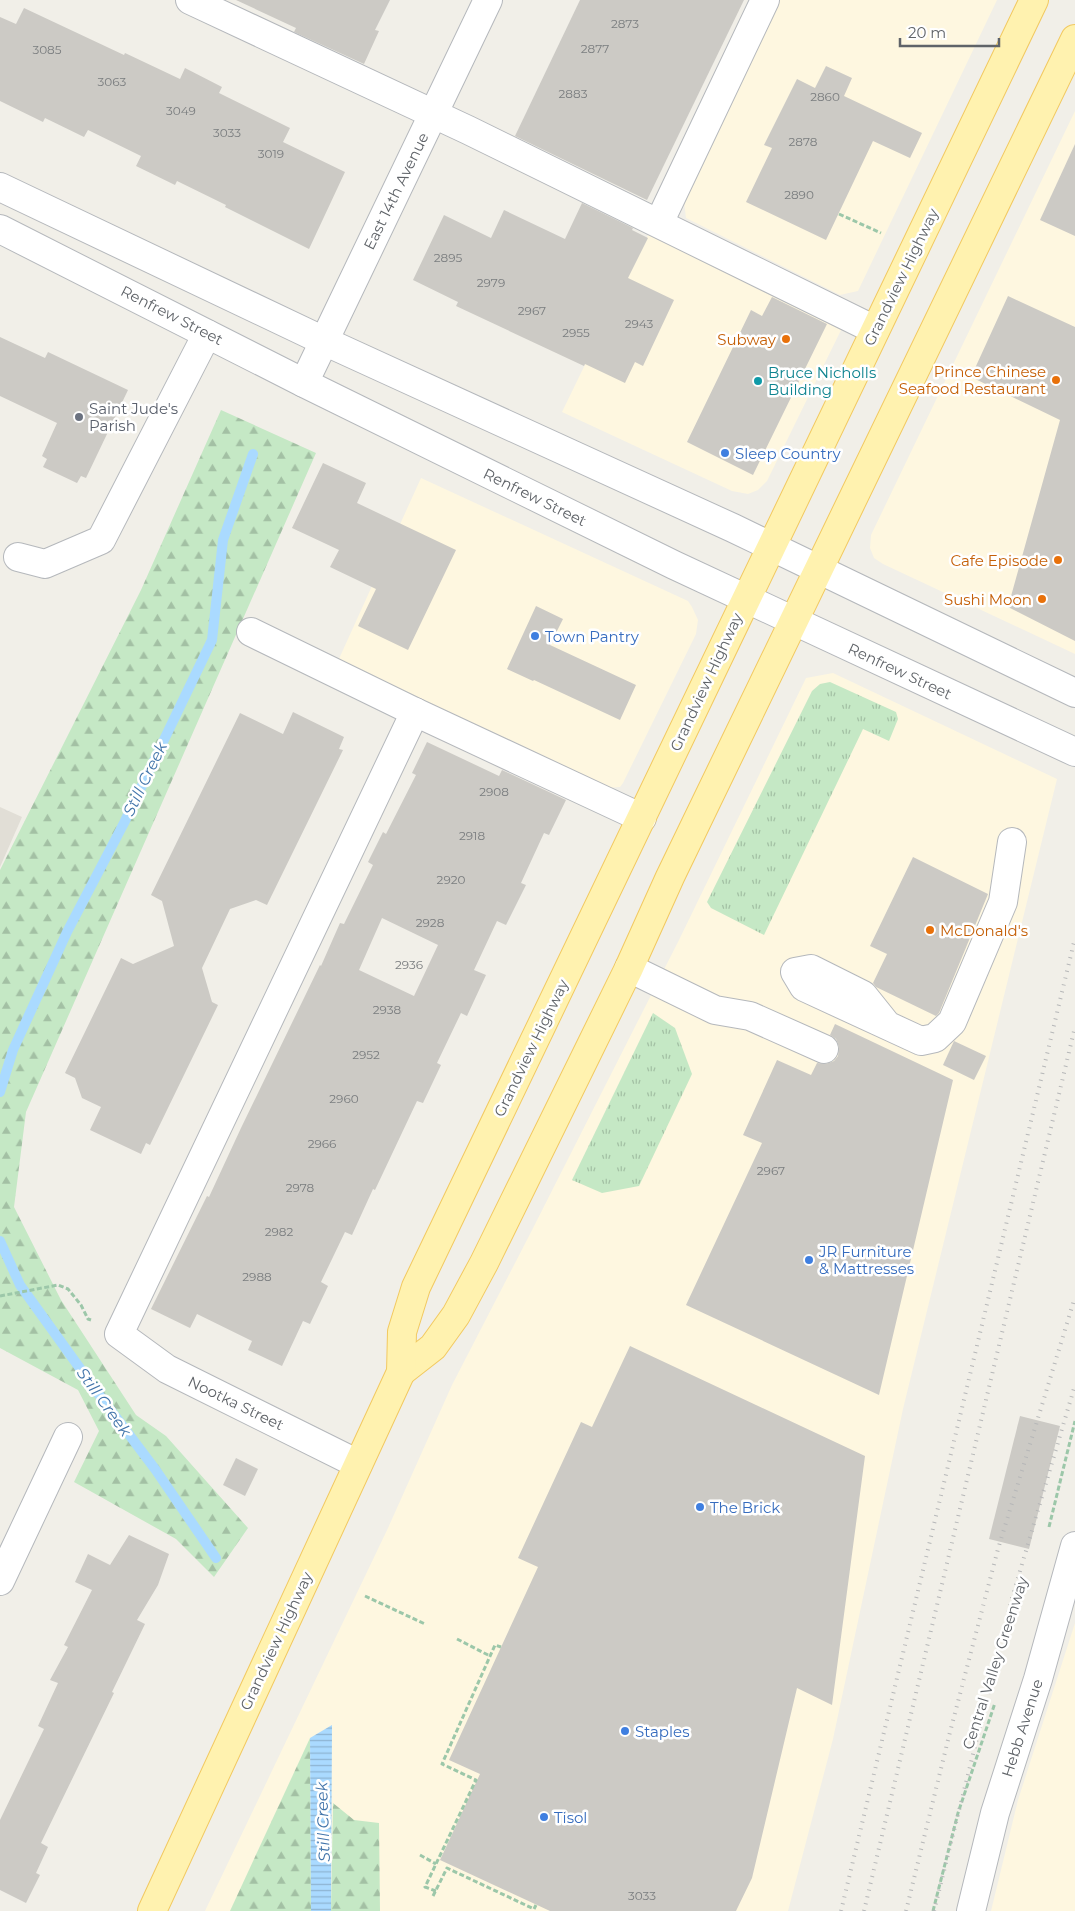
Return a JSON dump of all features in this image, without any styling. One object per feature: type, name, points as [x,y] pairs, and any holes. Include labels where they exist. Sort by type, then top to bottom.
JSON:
[{"type":"main road","name":"Grandview Highway","points":[[152,1911],[401,1372],[402,1332],[416,1287],[1034,0]]},
{"type":"main road","name":"Grandview Highway","points":[[401,1372],[433,1347],[456,1315],[484,1263],[629,968],[670,877],[1075,39]]},
{"type":"street","name":"East 14th Avenue","points":[[304,382],[488,0]]},
{"type":"street","points":[[659,223],[765,0]]},
{"type":"street","points":[[207,4],[875,330]]},
{"type":"street","points":[[0,187],[324,341],[819,569],[1075,693]]},
{"type":"street","name":"Renfrew Street","points":[[0,229],[102,279],[207,334],[745,599],[1075,752]]},
{"type":"street","points":[[18,557],[45,564],[101,540],[207,334]]},
{"type":"street","points":[[251,632],[415,712],[642,818]]},
{"type":"street","points":[[119,1334],[415,712]]},
{"type":"street","points":[[795,972],[804,987],[921,1041],[935,1038],[952,1022],[1003,902],[1012,842]]},
{"type":"street","points":[[629,968],[715,1010],[750,1016],[824,1049]]},
{"type":"street","name":"Nootka Street","points":[[119,1334],[167,1369],[358,1464]]},
{"type":"street","points":[[0,1581],[68,1437]]},
{"type":"street","name":"Hebb Avenue","points":[[971,1911],[995,1813],[1038,1679],[1075,1546]]},
{"type":"path","points":[[839,214],[881,233]]},
{"type":"path","points":[[0,1296],[58,1285],[68,1289],[81,1305],[88,1319],[119,1334]]},
{"type":"path","points":[[1049,1528],[1075,1421]]},
{"type":"path","points":[[365,1596],[425,1624]]},
{"type":"path","points":[[457,1640],[490,1656]]},
{"type":"path","points":[[436,1891],[425,1886],[476,1780],[442,1764],[495,1645],[501,1647]]},
{"type":"path","name":"Central Valley Greenway","points":[[933,1911],[958,1813],[996,1701]]},
{"type":"path","points":[[420,1856],[436,1864]]},
{"type":"path","points":[[434,1896],[447,1868],[535,1908]]},
{"type":"shaded area","points":[[779,0],[997,0],[858,291],[840,295],[686,218],[684,201]]},
{"type":"shaded area","points":[[1075,111],[1075,654],[883,564],[874,558],[870,548],[871,535]]},
{"type":"shaded area","points":[[648,235],[844,324],[767,481],[758,490],[748,494],[732,491],[562,412]]},
{"type":"shaded area","points":[[421,478],[688,601],[692,607],[698,620],[696,634],[620,787],[607,788],[333,672]]},
{"type":"shaded area","points":[[833,673],[1057,779],[903,1409],[833,1739],[788,1911],[205,1911],[388,1528],[452,1385],[679,940],[806,678]]},
{"type":"shaded area","points":[[0,807],[22,817],[0,867]]},
{"type":"shaded area","points":[[1075,1623],[1075,1911],[991,1911],[1018,1800]]},
{"type":"green space","points":[[221,410],[316,453],[26,1112],[14,1207],[61,1300],[136,1415],[166,1436],[248,1528],[214,1577],[176,1539],[74,1482],[99,1431],[78,1390],[0,1348],[0,870],[141,590]]},
{"type":"green space","points":[[830,682],[896,712],[898,719],[889,741],[863,729],[764,935],[711,908],[707,902],[812,691],[820,684]]},
{"type":"green space","points":[[653,1013],[675,1028],[692,1074],[639,1186],[602,1193],[572,1180]]},
{"type":"green space","points":[[310,1738],[311,1911],[230,1911]]},
{"type":"green space","points":[[333,1803],[354,1820],[379,1823],[380,1911],[331,1911]]},
{"type":"water","points":[[332,1725],[331,1911],[311,1911],[310,1738]]},
{"type":"building","points":[[236,0],[390,0],[375,30],[379,31],[364,64],[294,32],[296,28]]},
{"type":"building","points":[[580,0],[744,0],[647,200],[515,136]]},
{"type":"building","points":[[24,8],[180,79],[185,68],[222,87],[219,93],[290,128],[283,142],[345,172],[309,249],[177,181],[175,185],[136,166],[141,156],[88,130],[84,137],[45,118],[43,122],[0,101],[0,17],[16,24]]},
{"type":"building","points":[[826,66],[852,78],[844,96],[922,133],[910,158],[873,141],[826,240],[746,202],[772,148],[764,145],[797,79],[815,88]]},
{"type":"building","points":[[1075,144],[1075,236],[1040,220]]},
{"type":"building","points":[[582,203],[633,228],[632,230],[648,238],[628,278],[674,300],[643,366],[635,362],[625,383],[585,364],[584,366],[456,306],[458,302],[413,280],[444,215],[491,238],[504,210],[565,239]]},
{"type":"building","points":[[1008,296],[1075,327],[1075,641],[1008,607],[1060,420],[971,377]]},
{"type":"building","name":"Bruce Nicholls Building","points":[[772,297],[827,324],[753,475],[687,442],[751,310],[762,316]]},
{"type":"building","name":"Saint Jude's Parish","points":[[0,337],[45,358],[48,352],[128,390],[86,478],[81,476],[77,483],[43,467],[47,459],[42,456],[57,423],[0,396]]},
{"type":"building","points":[[323,463],[366,483],[357,503],[456,550],[408,650],[358,626],[376,589],[330,567],[339,550],[292,528]]},
{"type":"building","points":[[536,606],[563,619],[550,645],[636,685],[620,720],[507,669]]},
{"type":"building","points":[[293,712],[344,737],[339,749],[343,750],[267,905],[256,900],[230,909],[202,968],[212,1002],[218,1005],[150,1145],[146,1143],[141,1154],[90,1130],[101,1107],[82,1098],[75,1078],[65,1073],[121,958],[133,964],[174,946],[162,901],[151,895],[240,713],[283,734]]},
{"type":"building","points":[[427,742],[499,776],[502,770],[566,800],[549,835],[544,833],[521,883],[526,885],[506,925],[497,921],[474,970],[486,975],[467,1016],[461,1013],[437,1063],[441,1065],[423,1103],[417,1101],[352,1235],[345,1232],[321,1282],[328,1286],[310,1324],[303,1321],[282,1366],[248,1350],[252,1341],[197,1314],[190,1328],[151,1309],[207,1196],[209,1197],[340,923],[344,924],[373,865],[368,862],[383,832],[386,834],[416,775],[412,773]],"holes":[[[382,918],[438,945],[414,996],[359,970]]]},
{"type":"building","name":"McDonald's","points":[[913,857],[988,894],[939,1013],[936,1016],[876,987],[873,983],[887,954],[870,946]]},
{"type":"building","name":"JR Furniture & Mattresses","points":[[835,1024],[953,1080],[879,1395],[686,1305],[762,1143],[743,1135],[777,1060],[811,1075],[817,1063],[826,1064],[834,1061],[838,1056],[839,1047],[836,1039],[830,1035]]},
{"type":"building","points":[[954,1041],[986,1056],[974,1080],[943,1065]]},
{"type":"building","points":[[630,1346],[865,1456],[832,1705],[797,1688],[752,1878],[736,1911],[550,1911],[440,1860],[480,1774],[449,1760],[538,1567],[518,1558],[581,1422],[592,1427]]},
{"type":"building","points":[[1020,1416],[1060,1426],[1029,1549],[989,1539]]},
{"type":"building","points":[[236,1458],[258,1469],[245,1496],[223,1485]]},
{"type":"building","points":[[129,1535],[169,1554],[158,1585],[137,1620],[145,1624],[112,1692],[114,1693],[41,1843],[48,1847],[36,1873],[40,1875],[26,1903],[0,1890],[0,1820],[44,1729],[38,1726],[58,1683],[50,1680],[68,1647],[64,1645],[92,1590],[75,1582],[88,1554],[110,1565]]},
{"type":"waterway","name":"Still Creek","points":[[0,1092],[13,1050],[67,932],[124,823],[212,640],[223,540],[253,454]]},
{"type":"waterway","name":"Still Creek","points":[[0,1241],[20,1285],[155,1469],[216,1558]]},
{"type":"railway","points":[[841,1911],[1075,938]]},
{"type":"railway","points":[[864,1911],[1075,1027]]},
{"type":"railway","points":[[906,1911],[998,1549],[1075,1297]]},
{"type":"railway","points":[[934,1911],[1012,1598],[1075,1385]]},
{"type":"place","name":"Subway","points":[[786,339]]},
{"type":"place","name":"Prince Chinese Seafood Restaurant","points":[[1056,380]]},
{"type":"place","name":"Bruce Nicholls Building","points":[[758,381]]},
{"type":"place","name":"Saint Jude's Parish","points":[[79,417]]},
{"type":"place","name":"Sleep Country","points":[[725,453]]},
{"type":"place","name":"Cafe Episode","points":[[1058,560]]},
{"type":"place","name":"Sushi Moon","points":[[1042,599]]},
{"type":"place","name":"Town Pantry","points":[[535,636]]},
{"type":"place","name":"McDonald's","points":[[930,930]]},
{"type":"place","name":"JR Furniture & Mattresses","points":[[809,1260]]},
{"type":"place","name":"The Brick","points":[[700,1507]]},
{"type":"place","name":"Staples","points":[[625,1731]]},
{"type":"place","name":"Tisol","points":[[544,1817]]}]
